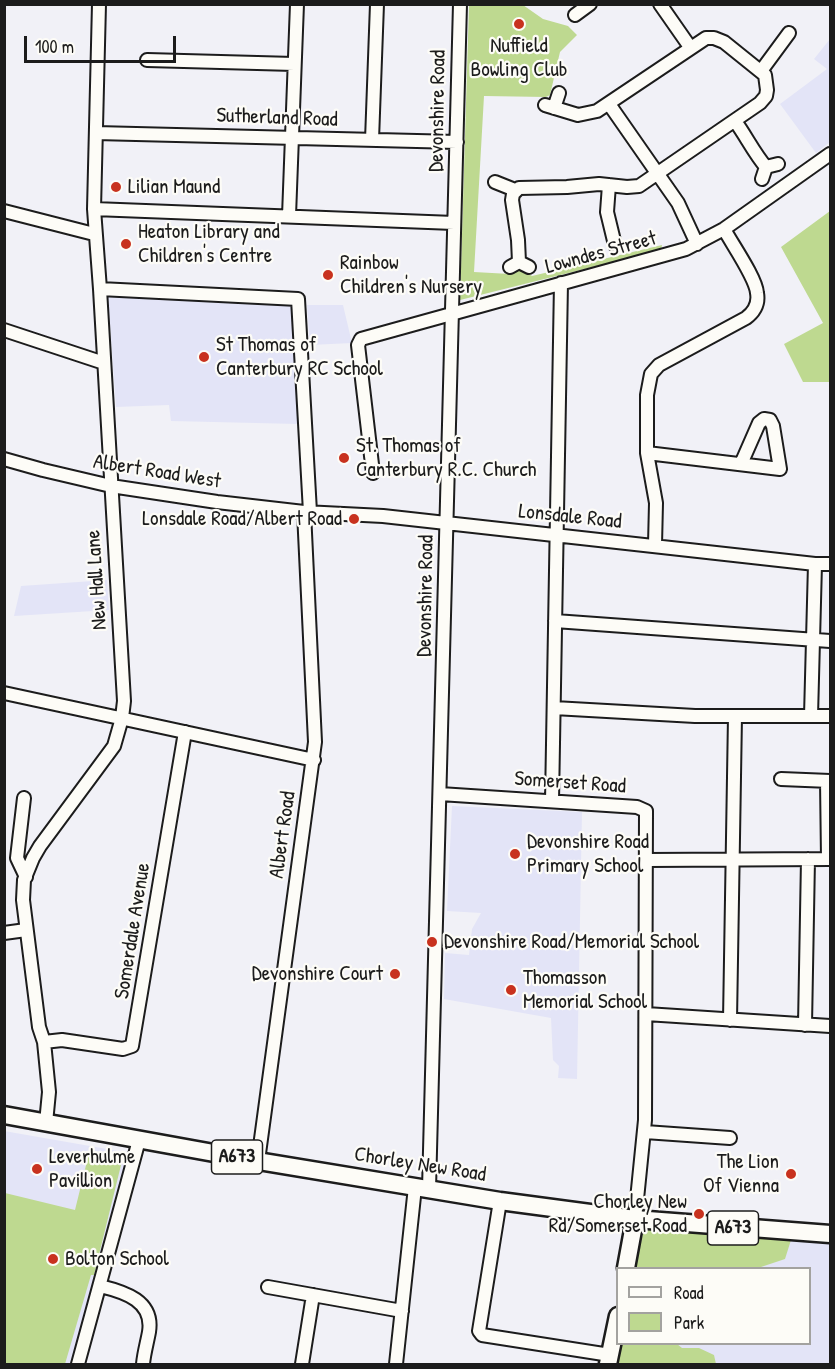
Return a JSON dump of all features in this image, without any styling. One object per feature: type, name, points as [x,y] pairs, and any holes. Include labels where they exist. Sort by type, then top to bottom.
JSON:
[{"type":"main road","name":"Chorley New Road","points":[[4,1115],[258,1161],[500,1201],[635,1219],[831,1234]]},
{"type":"main road","points":[[626,1267],[635,1219]]},
{"type":"main road","points":[[609,1360],[616,1326]]},
{"type":"street","name":"New Hall Lane","points":[[46,1123],[49,1092],[44,1042],[39,1027],[26,930],[23,900],[26,877],[40,846],[114,746],[122,718],[124,695],[94,234],[99,4]]},
{"type":"street","points":[[289,216],[297,4]]},
{"type":"street","points":[[372,140],[377,4]]},
{"type":"street","name":"Devonshire Road","points":[[396,1365],[402,1311],[422,1188],[440,794],[460,4]]},
{"type":"street","points":[[660,4],[690,47]]},
{"type":"street","points":[[575,15],[588,5]]},
{"type":"street","points":[[761,71],[789,33]]},
{"type":"street","points":[[520,265],[519,240],[512,200],[515,190],[521,187],[599,184],[634,188],[760,104],[766,96],[766,79],[761,71],[724,42],[714,38],[700,40],[597,111],[586,114],[570,113],[550,106],[559,93]]},
{"type":"street","points":[[147,60],[294,64]]},
{"type":"street","points":[[609,104],[683,211],[697,244]]},
{"type":"street","points":[[735,121],[748,139],[754,153],[769,170]]},
{"type":"street","name":"Sutherland Road","points":[[96,133],[457,142]]},
{"type":"street","name":"Lowndes Street","points":[[373,473],[359,341],[697,244],[724,229],[831,153]]},
{"type":"street","points":[[495,182],[515,190]]},
{"type":"street","points":[[609,185],[607,212],[615,245]]},
{"type":"street","points":[[94,209],[454,223]]},
{"type":"street","points":[[4,211],[94,234]]},
{"type":"street","points":[[655,545],[656,503],[647,453],[647,387],[654,369],[659,364],[746,318],[757,303],[755,286],[724,229]]},
{"type":"street","points":[[552,801],[561,283]]},
{"type":"street","name":"Albert Road","points":[[99,289],[298,299],[315,731],[314,759],[258,1161]]},
{"type":"street","points":[[4,330],[104,363]]},
{"type":"street","points":[[647,453],[741,464]]},
{"type":"street","name":"Albert Road West","points":[[4,459],[111,486],[217,502],[307,512]]},
{"type":"street","name":"Lonsdale Road","points":[[307,512],[368,515],[831,564]]},
{"type":"street","points":[[812,716],[815,564]]},
{"type":"street","points":[[555,621],[831,641]]},
{"type":"street","points":[[4,693],[314,759]]},
{"type":"street","points":[[554,708],[695,716],[831,716]]},
{"type":"street","points":[[730,1020],[735,716]]},
{"type":"street","name":"Somerdale Avenue","points":[[44,1042],[62,1040],[127,1049],[131,1048],[134,1042],[185,732]]},
{"type":"street","points":[[647,860],[829,859],[829,781],[781,779]]},
{"type":"street","name":"Somerset Road","points":[[440,794],[644,808],[647,813],[645,1132],[635,1219]]},
{"type":"street","points":[[24,798],[17,858],[26,877]]},
{"type":"street","points":[[805,1025],[808,859]]},
{"type":"street","points":[[4,933],[26,930]]},
{"type":"street","points":[[646,1014],[831,1026]]},
{"type":"street","points":[[645,1132],[730,1138]]},
{"type":"street","points":[[78,1365],[139,1140]]},
{"type":"street","points":[[500,1201],[479,1331],[482,1335],[609,1360]]},
{"type":"street","points":[[100,1286],[130,1295],[145,1309],[149,1330],[143,1365]]},
{"type":"street","points":[[268,1287],[402,1311]]},
{"type":"street","points":[[302,1365],[314,1295]]},
{"type":"shaded area","points":[[830,39],[830,142],[816,153],[780,104],[827,69],[814,59]]},
{"type":"shaded area","name":"St Thomas of Canterbury RC School","points":[[108,297],[290,303],[293,308],[298,424],[171,421],[169,405],[116,407]]},
{"type":"shaded area","points":[[307,305],[343,305],[352,343],[310,345]]},
{"type":"shaded area","points":[[107,580],[109,610],[14,616],[21,586]]},
{"type":"shaded area","points":[[452,806],[582,812],[577,1079],[558,1078],[559,1066],[553,1060],[551,1018],[444,999],[445,953],[469,955],[472,929],[481,913],[447,911]]},
{"type":"shaded area","name":"Bolton School","points":[[4,1131],[130,1153],[73,1364],[5,1364]]},
{"type":"shaded area","points":[[644,1229],[830,1244],[830,1364],[617,1364],[620,1345],[811,1345],[811,1267],[635,1267]]},
{"type":"green space","points":[[469,5],[523,5],[543,19],[568,26],[577,35],[560,52],[550,95],[546,97],[484,96],[474,272],[510,274],[521,269],[532,276],[662,245],[661,250],[460,300]]},
{"type":"green space","points":[[830,211],[830,382],[803,382],[784,344],[823,323],[781,247]]},
{"type":"green space","name":"Bolton School","points":[[89,1153],[122,1161],[94,1275],[91,1275],[65,1364],[5,1364],[5,1193],[75,1210]]},
{"type":"green space","points":[[644,1229],[791,1240],[785,1259],[761,1267],[635,1267]]},
{"type":"green space","points":[[620,1345],[678,1345],[682,1348],[699,1348],[714,1355],[716,1364],[617,1364]]},
{"type":"place","name":"Nuffield Bowling Club","points":[[519,24]]},
{"type":"place","name":"Lilian Maund","points":[[116,187]]},
{"type":"place","name":"Heaton Library and Children's Centre","points":[[126,244]]},
{"type":"place","name":"Rainbow Children's Nursery","points":[[328,275]]},
{"type":"place","name":"St Thomas of Canterbury RC School","points":[[204,357]]},
{"type":"place","name":"St. Thomas of Canterbury R.C. Church","points":[[344,458]]},
{"type":"place","name":"Lonsdale Road/Albert Road","points":[[354,519]]},
{"type":"place","name":"Devonshire Road Primary School","points":[[515,854]]},
{"type":"place","name":"Devonshire Road/Memorial School","points":[[432,942]]},
{"type":"place","name":"Devonshire Court","points":[[395,974]]},
{"type":"place","name":"Thomasson Memorial School","points":[[511,990]]},
{"type":"place","name":"Leverhulme Pavillion","points":[[37,1169]]},
{"type":"place","name":"The Lion Of Vienna","points":[[791,1174]]},
{"type":"place","name":"Chorley New Rd/Somerset Road","points":[[699,1214]]},
{"type":"place","name":"Bolton School","points":[[53,1259]]}]
